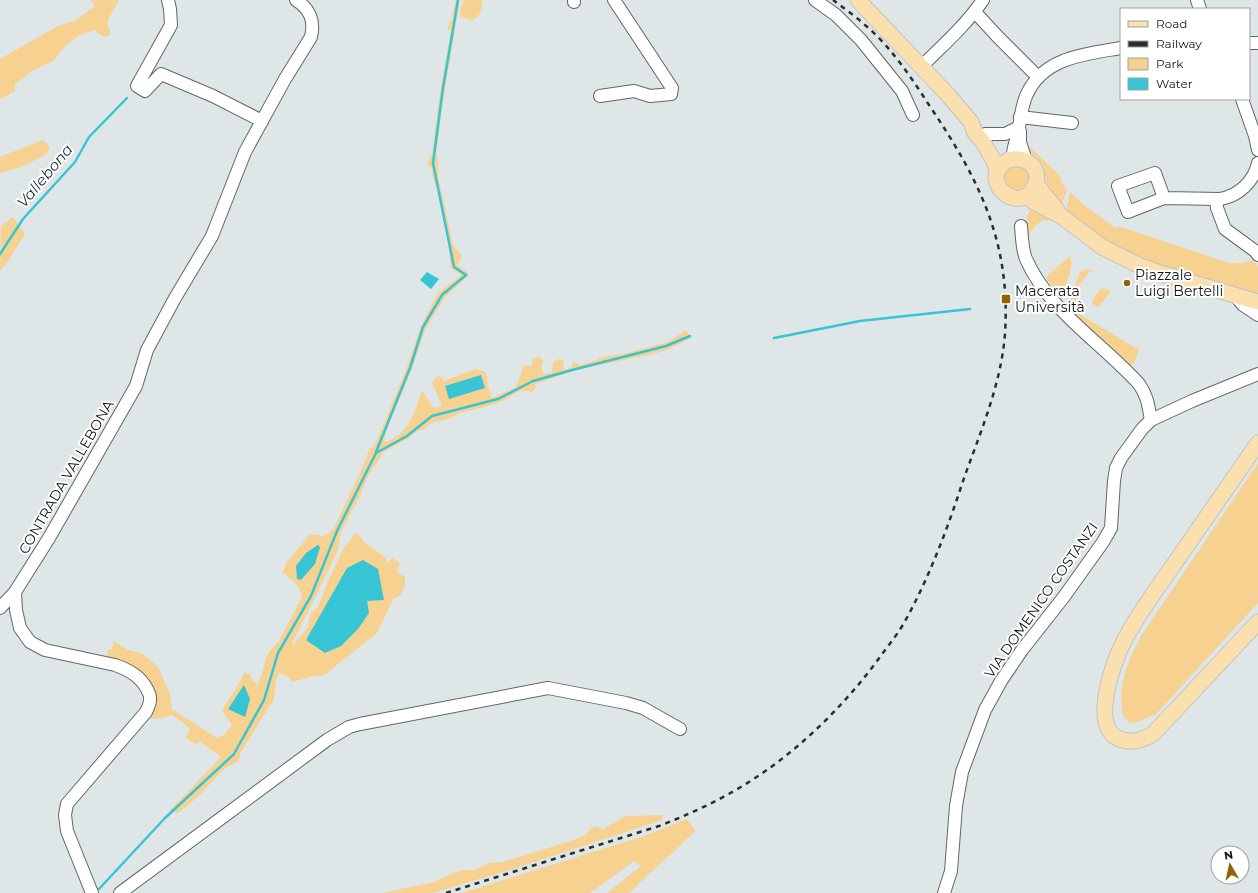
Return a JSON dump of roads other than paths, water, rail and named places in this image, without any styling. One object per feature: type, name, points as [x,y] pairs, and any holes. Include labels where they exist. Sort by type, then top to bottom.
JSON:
[{"type":"main road","points":[[858,0],[971,122],[981,128],[989,139],[1007,154],[1034,168],[1036,173],[1036,183],[1034,188],[1026,196],[1014,198],[1004,194],[997,183],[997,177],[1001,166],[1017,160]]},
{"type":"main road","points":[[971,122],[975,133],[983,142],[998,171]]},
{"type":"main road","points":[[1036,183],[1060,216]]},
{"type":"main road","points":[[1026,196],[1060,216],[1102,247],[1136,264],[1160,273],[1258,302]]},
{"type":"main road","points":[[1258,443],[1152,596],[1125,640],[1113,671],[1106,697],[1105,718],[1108,730],[1114,737],[1125,741],[1139,740],[1153,734],[1258,622]]},
{"type":"street","points":[[168,0],[171,25],[137,86],[145,91],[161,74],[213,96],[262,121]]},
{"type":"street","name":"CONTRADA VALLEBONA","points":[[0,608],[15,592],[53,531],[136,386],[147,350],[175,298],[212,236],[244,152],[311,37],[313,30],[312,17],[308,10],[296,0]]},
{"type":"street","points":[[600,96],[634,91],[650,96],[671,94],[672,88],[614,0]]},
{"type":"street","points":[[815,0],[836,15],[862,40],[902,91],[913,115]]},
{"type":"street","points":[[921,67],[958,31],[975,12],[983,0]]},
{"type":"street","points":[[975,12],[1038,77]]},
{"type":"street","points":[[1017,160],[1021,134],[1020,122],[1027,94],[1038,77],[1050,67],[1065,59],[1120,48]]},
{"type":"street","points":[[1242,100],[1255,136],[1258,150]]},
{"type":"street","points":[[985,134],[1005,134],[1020,122],[1072,123]]},
{"type":"street","points":[[1164,198],[1216,200],[1227,198],[1237,193],[1252,178],[1258,163]]},
{"type":"street","points":[[1216,200],[1217,208],[1225,229],[1255,251],[1258,255]]},
{"type":"street","points":[[1021,226],[1026,259],[1041,284],[1058,306],[1139,384],[1146,393],[1150,407],[1151,420]]},
{"type":"street","points":[[1234,294],[1243,305],[1258,315]]},
{"type":"street","name":"VIA DOMENICO COSTANZI","points":[[944,893],[951,871],[956,806],[962,772],[985,710],[1001,681],[1022,650],[1063,598],[1103,542],[1111,528],[1116,468],[1129,446],[1151,420],[1192,401],[1258,374]]},
{"type":"street","points":[[15,592],[16,610],[20,628],[30,642],[45,650],[115,665],[126,669],[138,676],[151,696],[150,704],[146,712],[67,804],[65,815],[66,831],[92,893]]},
{"type":"street","points":[[120,893],[328,740],[350,727],[360,724],[548,688],[626,703],[643,708],[680,729]]},
{"type":"water","points":[[427,272],[439,279],[431,289],[420,280]]},
{"type":"water","points":[[481,375],[485,388],[449,399],[445,386]]},
{"type":"water","points":[[318,545],[320,547],[315,564],[301,580],[297,579],[296,566],[306,553]]},
{"type":"water","points":[[363,560],[378,569],[384,600],[367,601],[369,613],[358,629],[341,646],[325,653],[306,640],[347,568]]},
{"type":"water","points":[[244,685],[250,699],[245,717],[228,709]]},
{"type":"waterway","points":[[376,452],[410,368],[423,327],[442,295],[466,275],[454,267],[433,163],[443,88],[458,0]]},
{"type":"waterway","name":"Vallebona","points":[[0,254],[23,219],[75,162],[89,137],[127,98]]},
{"type":"waterway","points":[[774,338],[860,321],[970,309]]},
{"type":"waterway","points":[[99,889],[165,818],[234,754],[264,700],[278,653],[311,596],[337,531],[376,453],[407,436],[432,416],[498,399],[533,381],[666,346],[690,336]]},
{"type":"railway","points":[[446,893],[659,826],[684,816],[725,796],[769,769],[829,717],[864,677],[901,627],[913,606],[929,571],[951,518],[989,409],[999,372],[1005,334],[1006,301],[1003,270],[997,241],[988,213],[977,186],[947,132],[892,53],[865,25],[833,0]]},
{"type":"place","name":"Piazzale Luigi Bertelli","points":[[1127,283]]},
{"type":"place","name":"Macerata Università","points":[[1006,299]]}]
